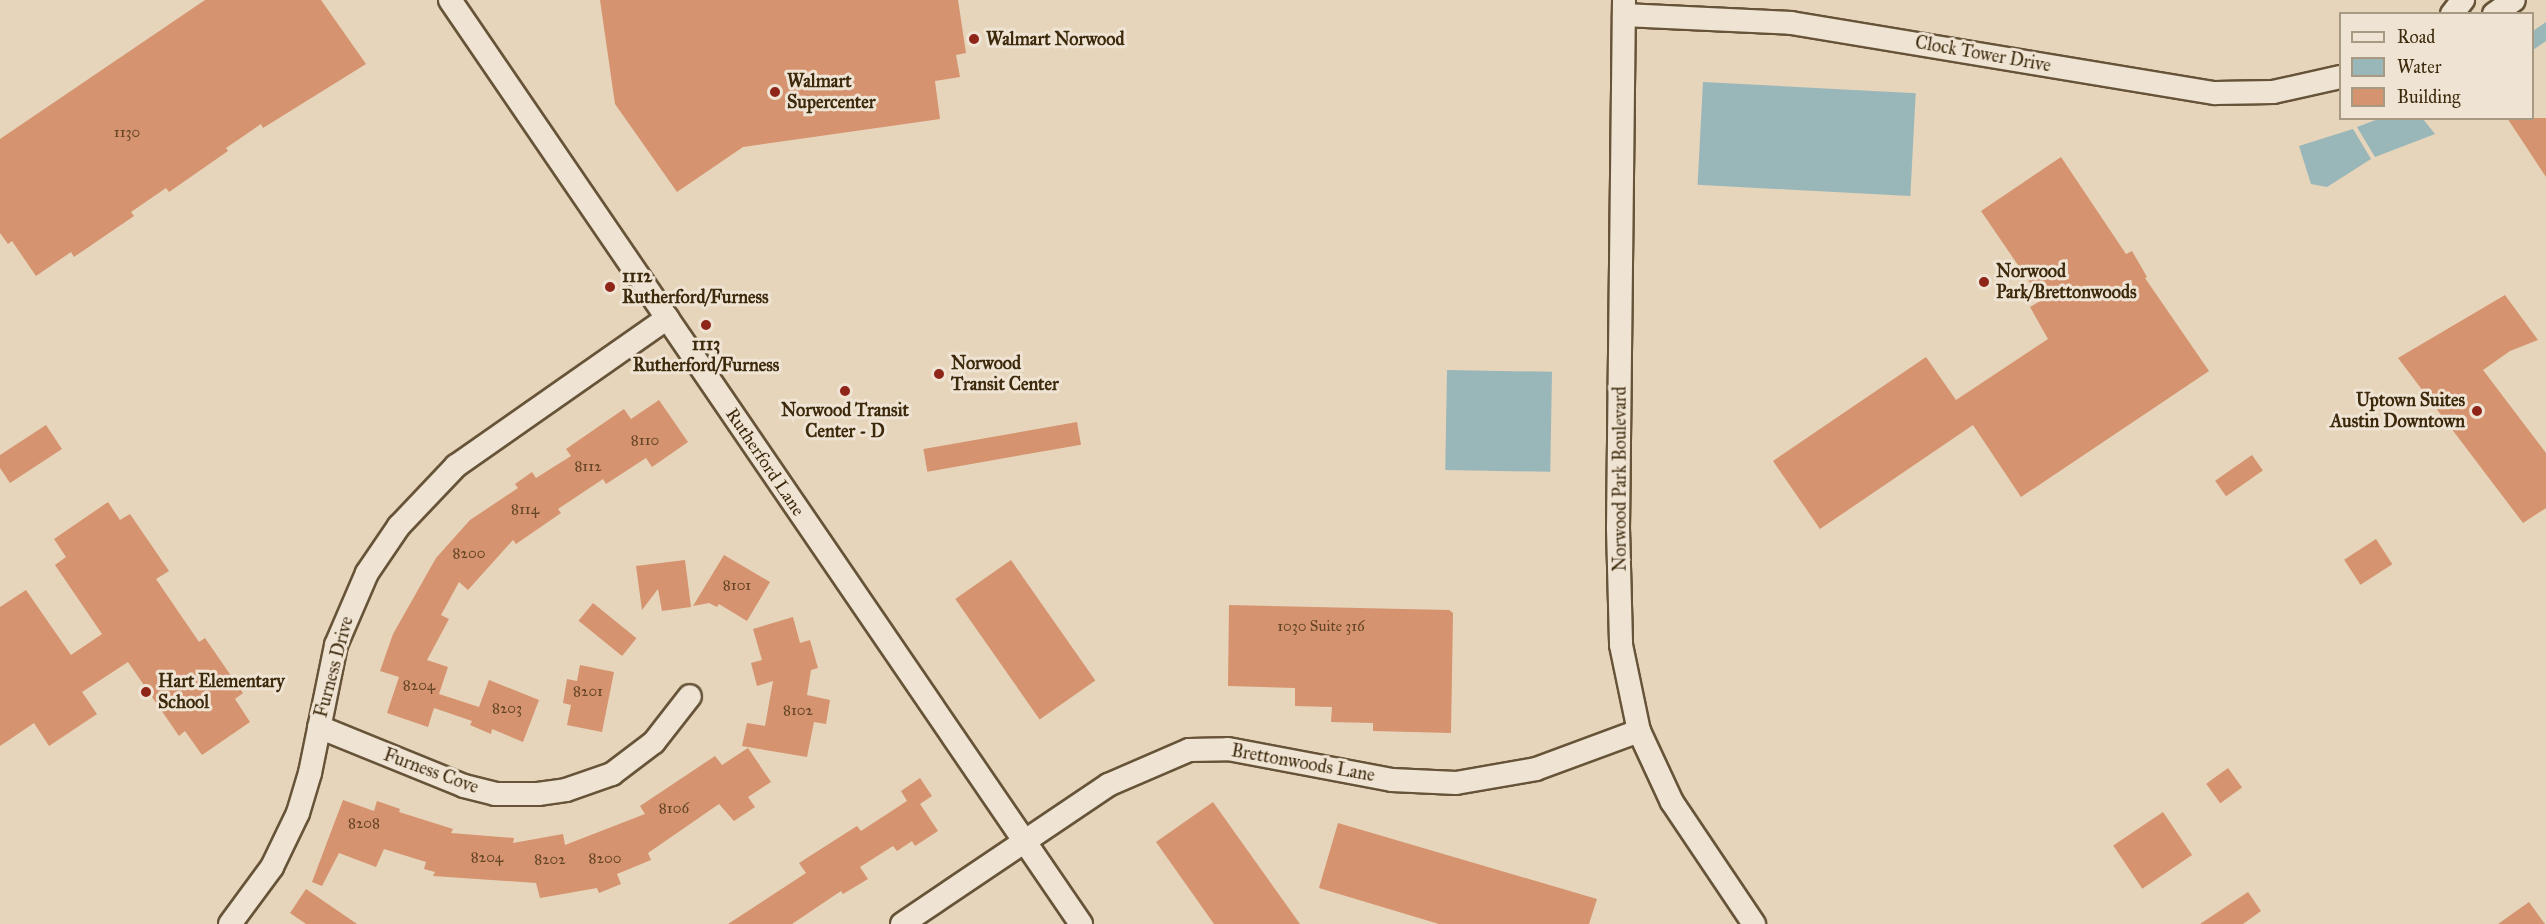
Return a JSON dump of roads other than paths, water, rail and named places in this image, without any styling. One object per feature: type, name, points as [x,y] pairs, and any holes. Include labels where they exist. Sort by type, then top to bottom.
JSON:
[{"type":"street","name":"Rutherford Lane","points":[[450,0],[1081,924]]},
{"type":"street","points":[[2454,12],[2463,0]]},
{"type":"street","points":[[2497,12],[2514,0]]},
{"type":"street","name":"Clock Tower Drive","points":[[1624,8],[1791,23],[2215,93],[2273,92],[2339,77]]},
{"type":"street","name":"Norwood Park Boulevard","points":[[1624,8],[1619,538],[1621,645],[1638,731],[1672,802],[1754,924]]},
{"type":"street","name":"Furness Drive","points":[[230,924],[254,894],[286,841],[310,773],[336,645],[367,573],[426,494],[504,430],[667,318]]},
{"type":"street","name":"Furness Cove","points":[[319,728],[464,786],[495,794],[538,794],[566,790],[612,774],[654,742],[690,696]]},
{"type":"street","name":"Brettonwoods Lane","points":[[902,924],[1108,785],[1189,750],[1228,749],[1392,780],[1456,783],[1536,769],[1638,731]]},
{"type":"water","points":[[2546,22],[2546,41],[2534,49],[2534,30]]},
{"type":"water","points":[[1703,82],[1916,93],[1910,196],[1698,185]]},
{"type":"water","points":[[2376,120],[2424,120],[2435,134],[2375,157],[2357,127]]},
{"type":"water","points":[[2353,129],[2371,159],[2327,187],[2311,184],[2299,146]]},
{"type":"water","points":[[1447,370],[1552,372],[1550,472],[1445,470]]},
{"type":"place","name":"Walmart Norwood","points":[[974,39]]},
{"type":"place","name":"Walmart Supercenter","points":[[775,92]]},
{"type":"place","name":"Norwood Park/Brettonwoods","points":[[1984,282]]},
{"type":"place","name":"1112 Rutherford/Furness","points":[[610,287]]},
{"type":"place","name":"1113 Rutherford/Furness","points":[[706,325]]},
{"type":"place","name":"Norwood Transit Center","points":[[939,374]]},
{"type":"place","name":"Norwood Transit Center - D","points":[[845,391]]},
{"type":"place","name":"Uptown Suites Austin Downtown","points":[[2477,411]]},
{"type":"place","name":"Hart Elementary School","points":[[146,692]]}]
